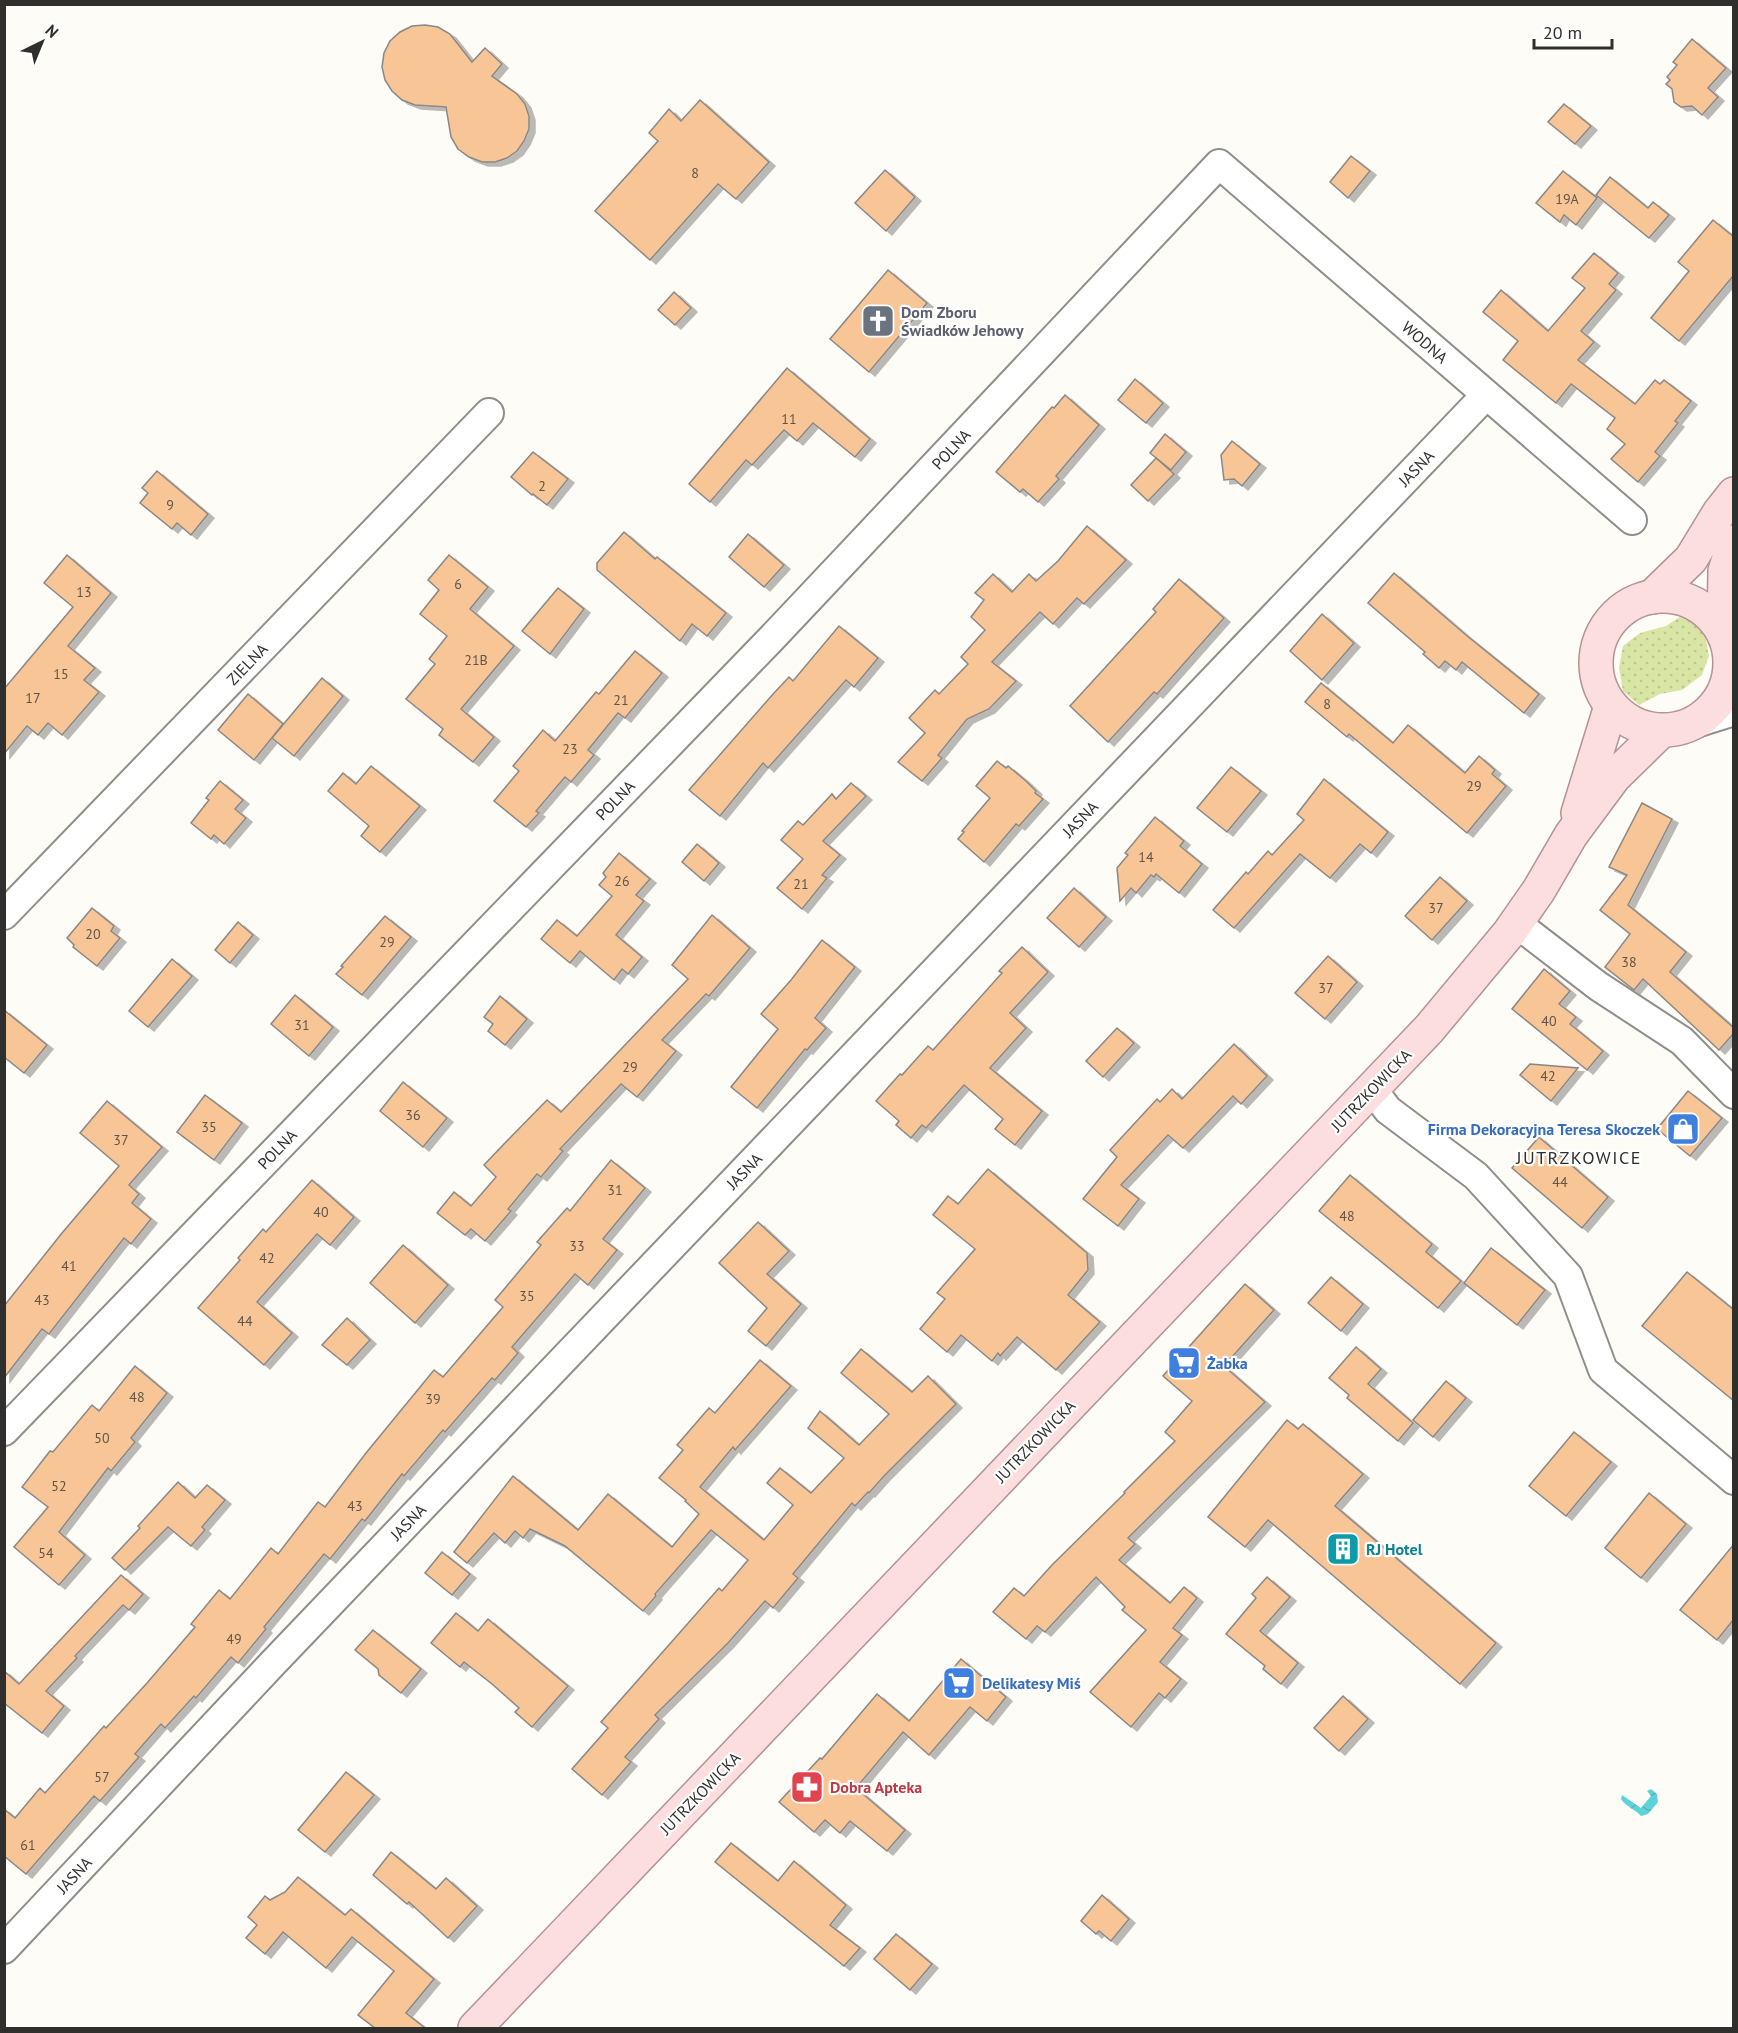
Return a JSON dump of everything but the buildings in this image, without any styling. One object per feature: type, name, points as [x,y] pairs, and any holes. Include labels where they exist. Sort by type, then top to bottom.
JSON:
[{"type":"main road","points":[[1652,597],[1691,559],[1719,513],[1734,494]]},
{"type":"main road","points":[[1729,639],[1712,617],[1695,604],[1674,597],[1652,597],[1641,600],[1624,608],[1611,621],[1602,636],[1597,654],[1597,672],[1602,690],[1611,706],[1625,719],[1643,728],[1661,731],[1679,729],[1696,723],[1712,710],[1724,694],[1730,675],[1730,654],[1725,571],[1734,542]]},
{"type":"main road","name":"JUTRZKOWICKA","points":[[1572,835],[1611,706]]},
{"type":"main road","name":"JUTRZKOWICKA","points":[[475,2028],[1429,1029],[1516,923],[1572,835],[1625,765],[1661,731]]},
{"type":"street","name":"WODNA","points":[[1220,164],[1632,520]]},
{"type":"street","name":"POLNA","points":[[4,1431],[770,640],[1220,164]]},
{"type":"street","name":"JASNA","points":[[4,1949],[273,1663],[1486,395]]},
{"type":"street","name":"ZIELNA","points":[[4,915],[489,413]]},
{"type":"street","points":[[1696,723],[1734,711]]},
{"type":"street","points":[[1516,923],[1598,986],[1682,1041],[1734,1094]]},
{"type":"street","points":[[1372,1089],[1388,1110],[1476,1176],[1568,1276],[1603,1370],[1734,1480]]},
{"type":"green space","points":[[1684,614],[1695,620],[1705,635],[1709,656],[1702,675],[1682,690],[1660,694],[1639,705],[1623,691],[1619,668],[1623,646],[1640,633],[1666,626]]},
{"type":"water","points":[[1651,1789],[1657,1794],[1658,1802],[1648,1814],[1641,1816],[1621,1799],[1622,1795],[1641,1808],[1651,1796],[1647,1791]]},
{"type":"place","name":"Dom Zboru Świadków Jehowy","points":[[878,321]]},
{"type":"place","name":"Firma Dekoracyjna Teresa Skoczek","points":[[1683,1129]]},
{"type":"place","name":"Żabka","points":[[1184,1363]]},
{"type":"place","name":"RJ Hotel","points":[[1343,1549]]},
{"type":"place","name":"Delikatesy Miś","points":[[959,1683]]},
{"type":"place","name":"Dobra Apteka","points":[[807,1787]]},
{"type":"district","name":"JUTRZKOWICE","points":[[1579,1158]]}]
